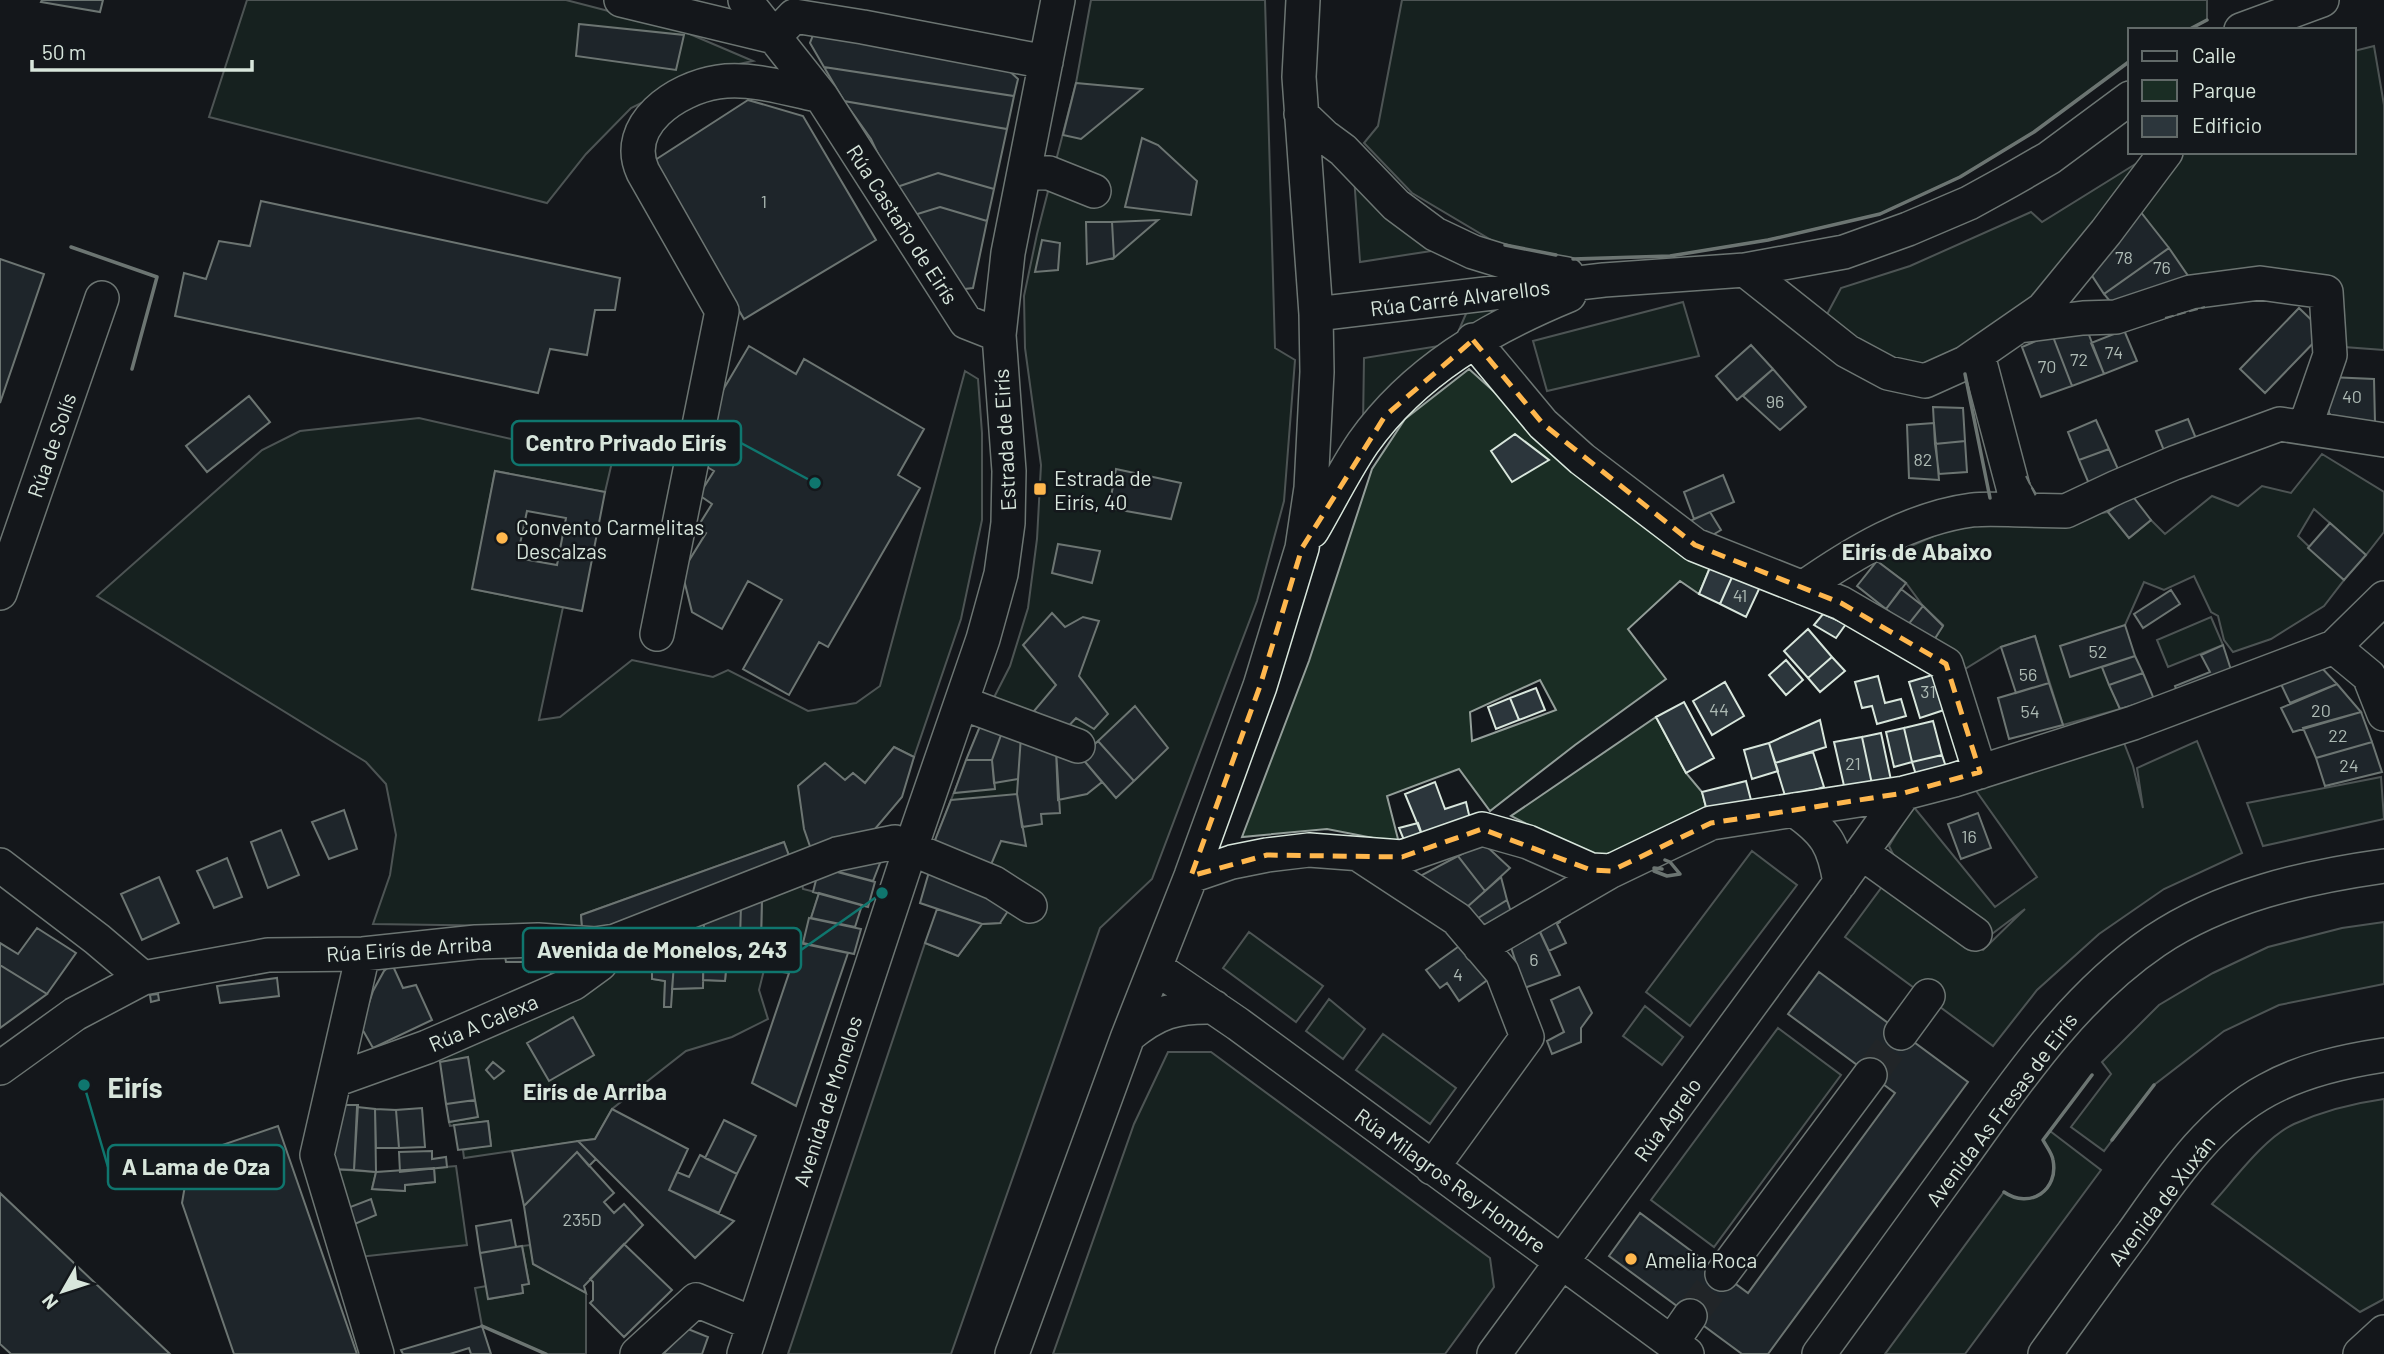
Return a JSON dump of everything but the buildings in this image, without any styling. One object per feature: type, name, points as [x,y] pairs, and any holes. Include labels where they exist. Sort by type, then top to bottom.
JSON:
[{"type":"street","points":[[621,0],[774,37],[794,16],[1046,62]]},
{"type":"street","name":"Rúa Castaño de Eirís","points":[[745,0],[821,96],[966,322],[999,335]]},
{"type":"street","name":"Estrada de Eirís","points":[[911,848],[962,703],[1001,574],[1008,523],[1009,471],[999,335],[1008,253],[1058,0]]},
{"type":"street","points":[[1012,1354],[1128,1036],[1261,686],[1302,548],[1311,488],[1315,427],[1316,314],[1299,77],[1303,0]]},
{"type":"street","points":[[2246,28],[2322,0]]},
{"type":"street","points":[[657,634],[722,311],[639,163],[638,140],[651,118],[664,106],[685,94],[718,82],[742,82],[821,96]]},
{"type":"street","name":"Rúa Carré Alvarellos","points":[[1316,314],[1604,280],[1745,270],[1844,252],[1908,229],[1969,202],[2049,158],[2128,99]]},
{"type":"street","points":[[1301,114],[1343,150],[1396,205],[1435,234],[1474,252],[1512,264],[1604,280]]},
{"type":"street","points":[[1745,270],[1847,351],[1888,373],[1925,381],[1965,363],[2043,309],[2164,154]]},
{"type":"street","points":[[1024,172],[1049,173],[1094,191]]},
{"type":"street","name":"Rúa Carré Alvarellos","points":[[1302,548],[1363,444],[1410,388],[1474,340],[1522,315],[1604,280]]},
{"type":"street","points":[[2019,326],[2116,317],[2191,292],[2260,283],[2326,292],[2330,355],[2305,427]]},
{"type":"street","name":"Rúa de Solís","points":[[0,593],[11,528],[102,298]]},
{"type":"street","points":[[1474,340],[1543,424],[1582,459],[1695,545],[1841,603],[1947,664],[1980,772]]},
{"type":"street","points":[[1978,355],[2014,491],[2026,510]]},
{"type":"street","points":[[1803,588],[1879,541],[1936,518],[1974,510],[2066,511],[2162,468],[2280,424],[2384,440]]},
{"type":"street","points":[[1480,947],[1611,871],[1711,823],[1904,793],[1980,772],[2133,723],[2334,647],[2384,598]]},
{"type":"street","points":[[2334,647],[2369,676],[2384,714]]},
{"type":"street","points":[[962,703],[1078,746]]},
{"type":"street","name":"Rúa Agrelo","points":[[1494,1354],[1904,793]]},
{"type":"street","points":[[1794,810],[1815,825],[1830,844],[1840,883]]},
{"type":"street","points":[[1191,876],[1232,862],[1309,850],[1402,857],[1482,830],[1528,842],[1591,870],[1611,871]]},
{"type":"street","name":"Rúa Eirís de Arriba","points":[[0,1068],[75,1014],[143,978],[268,955],[363,954],[476,942],[615,942],[837,854],[895,842],[994,883],[1030,906]]},
{"type":"street","name":"Avenida de Monelos","points":[[749,1339],[911,848]]},
{"type":"street","points":[[1862,853],[1975,934]]},
{"type":"street","points":[[1361,856],[1457,919],[1502,972],[1527,1037],[1432,1168]]},
{"type":"street","points":[[0,865],[143,978]]},
{"type":"street","name":"Avenida As Fresas de Eirís","points":[[1819,1354],[2011,1088],[2086,999],[2124,964],[2197,917],[2230,902],[2339,873],[2384,866]]},
{"type":"street","name":"Rúa A Calexa","points":[[335,1080],[427,1047],[574,983],[600,964],[615,942]]},
{"type":"street","points":[[363,954],[317,1155],[377,1354]]},
{"type":"street","name":"Rúa Milagros Rey Hombre","points":[[1156,968],[1214,1007],[1562,1261],[1683,1337]]},
{"type":"street","points":[[1901,1033],[1928,996]]},
{"type":"street","points":[[1128,1036],[1146,1021],[1166,1012],[1189,1006],[1214,1007]]},
{"type":"street","name":"Avenida de Xuxán","points":[[2045,1354],[2184,1163],[2228,1118],[2266,1090],[2301,1074],[2341,1062],[2384,1055]]},
{"type":"street","points":[[1722,1274],[1870,1074]]},
{"type":"street","points":[[637,1354],[696,1300],[749,1339]]},
{"type":"street","points":[[2360,1354],[2384,1332]]},
{"type":"highlighted area","points":[[1473,340],[1543,424],[1695,545],[1841,603],[1946,664],[1980,772],[1904,793],[1711,823],[1611,871],[1591,870],[1482,829],[1402,857],[1267,855],[1191,876],[1260,686],[1302,548],[1385,416]]},
{"type":"green space","points":[[247,0],[566,0],[678,29],[753,61],[706,71],[631,108],[586,154],[547,203],[209,117]]},
{"type":"green space","points":[[1091,0],[1265,0],[1275,348],[1295,360],[1284,501],[1257,601],[1152,879],[1100,928],[951,1354],[788,1354],[925,943],[958,956],[982,924],[1000,923],[932,848],[983,719],[1010,666],[1028,608],[1037,539],[1041,465],[1025,348],[1024,296],[1076,83]]},
{"type":"green space","points":[[1402,0],[2207,0],[2207,20],[2192,28],[2128,28],[2128,62],[2034,132],[1960,177],[1880,214],[1767,240],[1670,256],[1576,260],[1498,244],[1412,193],[1364,143],[1378,126]]},
{"type":"green space","points":[[2374,46],[2384,105],[2384,350],[2344,347],[2333,286],[2195,286],[2136,206],[2171,154],[2356,154],[2356,50]]},
{"type":"green space","points":[[2150,155],[2036,297],[1938,364],[1891,363],[1825,318],[1841,288],[1910,266],[2031,212],[2042,222]]},
{"type":"green space","points":[[1354,176],[1444,249],[1360,262]]},
{"type":"green space","points":[[1683,302],[1699,356],[1547,391],[1533,341]]},
{"type":"green space","points":[[1509,307],[1456,337],[1468,309]]},
{"type":"green space","points":[[1445,345],[1363,425],[1364,358]]},
{"type":"green space","points":[[1469,369],[1562,453],[1711,565],[1699,594],[1680,581],[1628,629],[1666,679],[1490,811],[1459,769],[1387,796],[1399,843],[1327,829],[1242,837],[1309,661],[1372,469],[1405,419]],"holes":[[[1540,680],[1556,710],[1472,741],[1470,712]]]},
{"type":"green space","points":[[965,371],[978,379],[982,433],[982,520],[961,619],[914,757],[894,747],[865,783],[853,773],[845,780],[813,855],[792,864],[784,842],[581,915],[582,927],[373,924],[390,875],[396,835],[386,784],[366,762],[97,596],[262,450],[300,431],[419,418],[612,462],[605,492],[495,471],[473,589],[563,607],[539,720],[560,717],[632,660],[713,677],[728,670],[808,711],[856,703],[880,686]]},
{"type":"green space","points":[[2322,454],[2384,492],[2384,532],[2366,555],[2314,509],[2298,536],[2344,580],[2324,606],[2271,639],[2233,652],[2224,640],[2218,616],[2211,612],[2194,576],[2164,590],[2144,582],[2102,667],[2120,709],[2063,725],[2035,636],[2001,647],[1965,669],[1932,643],[1943,625],[1923,606],[1906,583],[1877,561],[1970,520],[2064,519],[2108,512],[2129,538],[2151,520],[2165,534],[2212,496],[2238,506],[2262,486],[2291,493]]},
{"type":"green space","points":[[2211,617],[2223,645],[2168,667],[2157,640]]},
{"type":"green space","points":[[1656,717],[1686,773],[1702,792],[1707,811],[1599,861],[1511,816]]},
{"type":"green space","points":[[2121,735],[2133,766],[2143,808],[2137,768],[2197,741],[2242,853],[2164,889],[2099,934],[2037,990],[1993,1046],[1845,937],[1887,880],[1983,950],[2025,909],[1984,940],[1899,866],[1889,846],[1913,806],[1995,907],[2037,877],[1972,785]]},
{"type":"green space","points":[[2381,777],[2384,819],[2263,846],[2247,803]]},
{"type":"green space","points":[[1752,851],[1797,885],[1690,1026],[1646,992]]},
{"type":"green space","points":[[802,884],[803,889],[819,893],[803,943],[770,938],[768,970],[764,970],[759,990],[768,1019],[732,1037],[686,1051],[612,1109],[595,1139],[464,1158],[463,1150],[491,1145],[488,1121],[450,1126],[449,1122],[477,1117],[468,1058],[440,1062],[438,1052],[633,943],[633,965],[652,967],[652,979],[665,981],[664,1007],[672,989],[702,988],[703,980],[725,981],[726,970],[753,969],[755,938],[761,938],[762,898]]},
{"type":"green space","points":[[2384,922],[2384,984],[2279,1005],[2224,1031],[2154,1085],[2104,1151],[2071,1127],[2111,1074],[2102,1062],[2159,1005],[2213,973],[2268,947],[2342,928]]},
{"type":"green space","points":[[1249,932],[1323,986],[1296,1022],[1223,968]]},
{"type":"green space","points":[[1329,999],[1365,1029],[1343,1059],[1306,1031]]},
{"type":"green space","points":[[1645,1006],[1683,1037],[1662,1065],[1623,1036]]},
{"type":"green space","points":[[1778,1028],[1841,1075],[1714,1247],[1651,1200]]},
{"type":"green space","points":[[1383,1034],[1456,1088],[1430,1124],[1356,1070]]},
{"type":"green space","points":[[1168,1052],[1211,1052],[1490,1258],[1494,1287],[1445,1354],[1053,1354],[1134,1124]]},
{"type":"green space","points":[[2384,1099],[2384,1299],[2360,1312],[2212,1204],[2261,1149],[2283,1130],[2327,1112]]},
{"type":"green space","points":[[2050,1131],[2101,1170],[1965,1354],[1885,1354],[2004,1192],[2023,1199],[2033,1198],[2047,1188],[2054,1171],[2053,1160],[2043,1140]]},
{"type":"green space","points":[[456,1166],[467,1245],[359,1257],[332,1169],[376,1172],[372,1189],[404,1191],[405,1185],[435,1182],[434,1168]]},
{"type":"green space","points":[[530,1245],[534,1264],[586,1293],[586,1354],[546,1354],[482,1326],[475,1288],[487,1286],[489,1299],[523,1293],[522,1285],[529,1283],[522,1246]]},
{"type":"tunnel","points":[[1870,1075],[1901,1033]]},
{"type":"tunnel","points":[[1690,1316],[1722,1274]]},
{"type":"fence","points":[[2165,318],[2205,307]]},
{"type":"fence","points":[[2026,476],[2037,498]]},
{"type":"wall","points":[[2192,28],[2207,20]]},
{"type":"wall","points":[[1573,259],[1670,256],[1768,240],[1880,214],[1960,177],[2034,132],[2128,62]]},
{"type":"wall","points":[[1505,245],[1556,255]]},
{"type":"wall","points":[[71,247],[157,277],[132,369]]},
{"type":"wall","points":[[1965,374],[1990,498]]},
{"type":"wall","points":[[1654,871],[1667,876],[1680,874],[1665,860]]},
{"type":"wall","points":[[1654,868],[1662,869]]},
{"type":"wall","points":[[2004,1192],[2023,1199],[2033,1198],[2047,1188],[2054,1171],[2053,1160],[2043,1140],[2092,1075]]},
{"type":"wall","points":[[2112,1140],[2154,1085]]},
{"type":"wall","points":[[482,1326],[546,1354]]},
{"type":"place","name":"Centro Privado Eirís","points":[[815,483]]},
{"type":"place","name":"Estrada de Eirís, 40","points":[[1040,489]]},
{"type":"place","name":"Convento Carmelitas Descalzas","points":[[502,538]]},
{"type":"place","name":"Avenida de Monelos, 243","points":[[882,893]]},
{"type":"place","name":"A Lama de Oza","points":[[84,1085]]},
{"type":"place","name":"Amelia Roca","points":[[1631,1259]]},
{"type":"district","name":"Eirís de Abaixo","points":[[1917,551]]},
{"type":"district","name":"Eirís","points":[[135,1087]]},
{"type":"district","name":"Eirís de Arriba","points":[[595,1091]]}]
